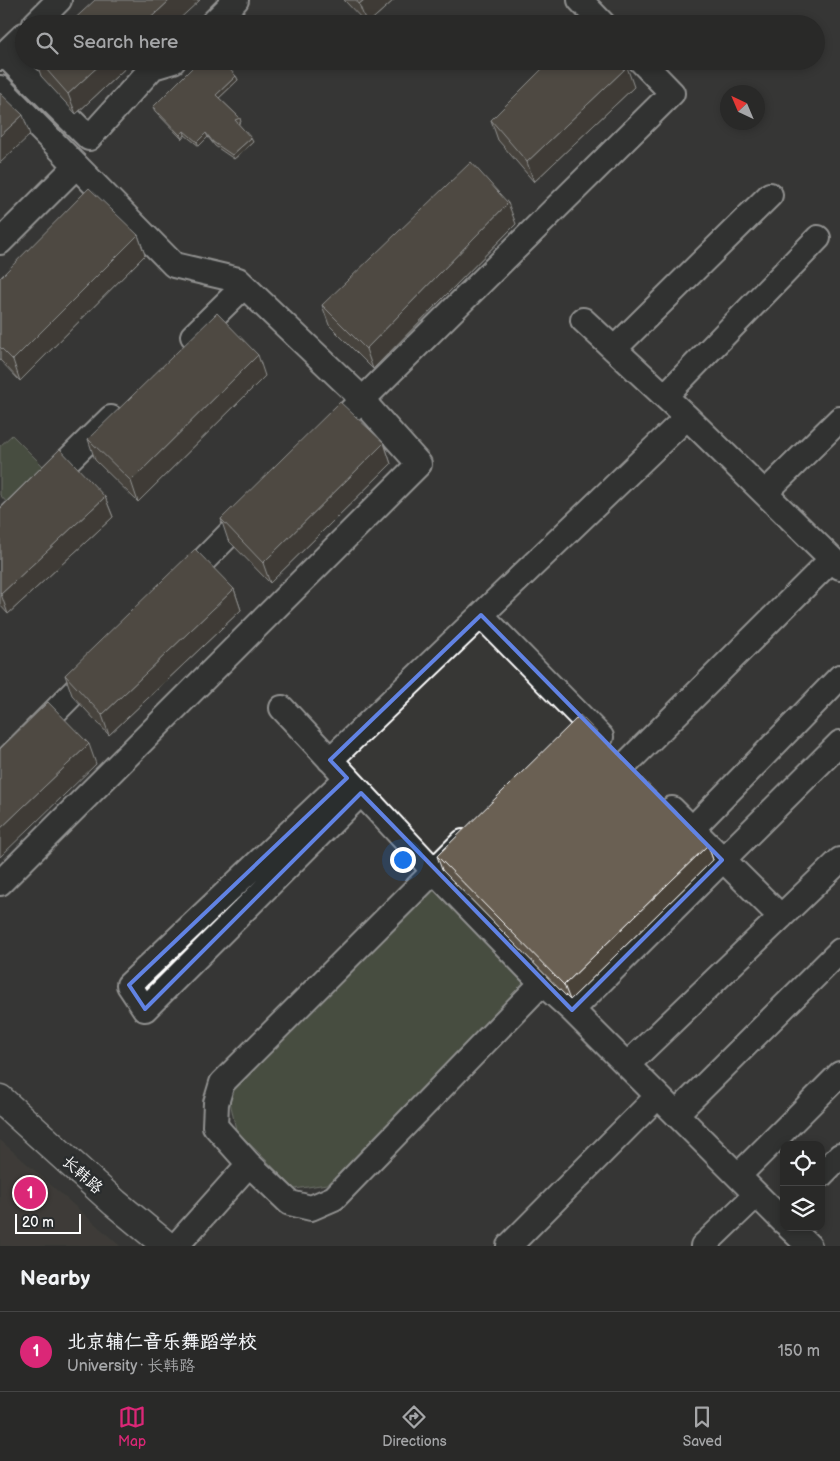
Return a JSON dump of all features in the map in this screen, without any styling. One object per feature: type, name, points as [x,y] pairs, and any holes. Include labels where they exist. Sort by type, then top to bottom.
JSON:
[{"type":"main road","name":"长韩路","points":[[0,1099],[115,1203],[167,1246]]},
{"type":"street","points":[[44,15],[59,0]]},
{"type":"street","points":[[221,15],[236,0]]},
{"type":"street","points":[[580,0],[594,15]]},
{"type":"street","points":[[15,44],[2,56],[15,68]]},
{"type":"street","points":[[17,70],[89,138],[150,70]]},
{"type":"street","points":[[334,428],[672,93],[649,70]]},
{"type":"street","points":[[0,88],[174,265],[238,280],[361,400],[419,464],[0,883]]},
{"type":"street","points":[[0,242],[76,166]]},
{"type":"street","points":[[614,349],[770,195]]},
{"type":"street","points":[[665,396],[818,238]]},
{"type":"street","points":[[181,348],[244,286]]},
{"type":"street","points":[[481,615],[579,729],[633,770],[836,563],[687,417],[583,320]]},
{"type":"street","points":[[0,527],[126,403]]},
{"type":"street","points":[[330,760],[687,417]]},
{"type":"street","points":[[765,493],[840,419]]},
{"type":"street","points":[[167,598],[264,499]]},
{"type":"street","points":[[0,767],[111,654]]},
{"type":"street","points":[[692,829],[840,677]]},
{"type":"street","points":[[282,708],[434,871],[542,983],[572,1010],[756,1195],[780,1216]]},
{"type":"street","points":[[572,1010],[840,743]]},
{"type":"street","points":[[354,786],[145,1009],[128,985],[354,786]]},
{"type":"street","points":[[659,796],[781,917]]},
{"type":"street","points":[[475,830],[222,1083],[216,1103],[215,1126],[249,1164],[290,1203],[311,1208],[334,1198],[542,983]]},
{"type":"street","points":[[627,1065],[840,860]]},
{"type":"street","points":[[676,1114],[840,951]]},
{"type":"street","points":[[738,1176],[840,1074]]},
{"type":"street","points":[[509,1246],[658,1096]]},
{"type":"street","points":[[825,1171],[840,1156]]},
{"type":"street","points":[[176,1246],[249,1164]]},
{"type":"street","points":[[703,1246],[756,1195]]},
{"type":"street","points":[[795,1231],[809,1246]]},
{"type":"highlighted area","points":[[481,615],[722,860],[572,1010],[361,793],[145,1009],[129,985],[347,778],[330,760]]},
{"type":"shaded area","points":[[0,1140],[120,1246],[0,1246]]},
{"type":"green space","points":[[12,435],[46,469],[9,505],[0,495],[0,446]]},
{"type":"green space","points":[[431,885],[526,982],[333,1183],[295,1189],[236,1130],[227,1087]]},
{"type":"building","points":[[95,0],[170,0],[154,15],[79,15]]},
{"type":"building","points":[[356,0],[364,0],[359,4]]},
{"type":"building","points":[[47,70],[94,70],[68,94]]},
{"type":"building","points":[[190,70],[230,70],[236,76],[216,95],[240,118],[235,120],[251,138],[232,155],[213,142],[206,133],[197,142],[184,131],[180,135],[153,107]]},
{"type":"building","points":[[541,70],[624,70],[527,162],[491,120]]},
{"type":"building","points":[[0,93],[23,115],[0,136]]},
{"type":"building","points":[[471,162],[508,203],[366,349],[322,305]]},
{"type":"building","points":[[89,188],[138,235],[13,360],[0,347],[0,278]]},
{"type":"building","points":[[217,313],[258,355],[131,481],[88,439]]},
{"type":"building","points":[[340,402],[384,443],[263,563],[221,519]]},
{"type":"building","points":[[60,449],[105,497],[1,594],[0,509]]},
{"type":"building","points":[[195,549],[234,589],[102,715],[65,675]]},
{"type":"building","points":[[48,702],[89,744],[0,829],[0,749]]},
{"type":"building","points":[[580,715],[708,845],[564,985],[437,856]]},
{"type":"place","name":"北京辅仁音乐舞蹈学校","points":[[30,1193]]}]
